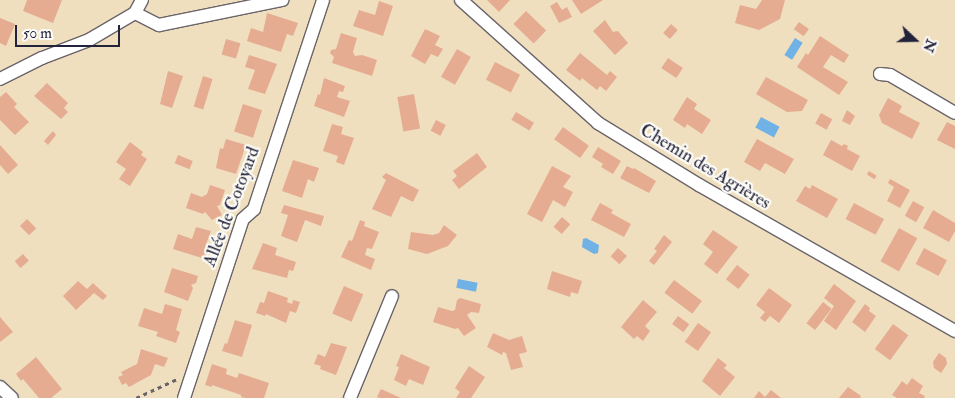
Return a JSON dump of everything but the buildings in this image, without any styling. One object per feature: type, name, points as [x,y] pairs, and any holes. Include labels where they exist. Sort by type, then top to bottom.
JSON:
[{"type":"street","points":[[0,79],[42,58],[89,40],[135,13],[142,0]]},
{"type":"street","points":[[135,13],[159,25],[282,0]]},
{"type":"street","name":"Allée de Cotoyard","points":[[184,398],[243,219],[254,209],[323,0]]},
{"type":"street","name":"Chemin des Agrières","points":[[461,0],[598,123],[699,185],[955,332]]},
{"type":"street","points":[[880,74],[890,75],[955,113]]},
{"type":"street","points":[[350,398],[392,296]]},
{"type":"street","points":[[0,387],[12,398]]},
{"type":"path","points":[[136,398],[192,372]]},
{"type":"water","points":[[795,38],[803,43],[792,60],[784,55]]},
{"type":"water","points":[[761,117],[780,127],[774,137],[755,128]]},
{"type":"water","points":[[586,238],[599,245],[598,253],[594,254],[582,247],[583,239]]},
{"type":"water","points":[[458,279],[478,283],[476,292],[456,288]]}]
